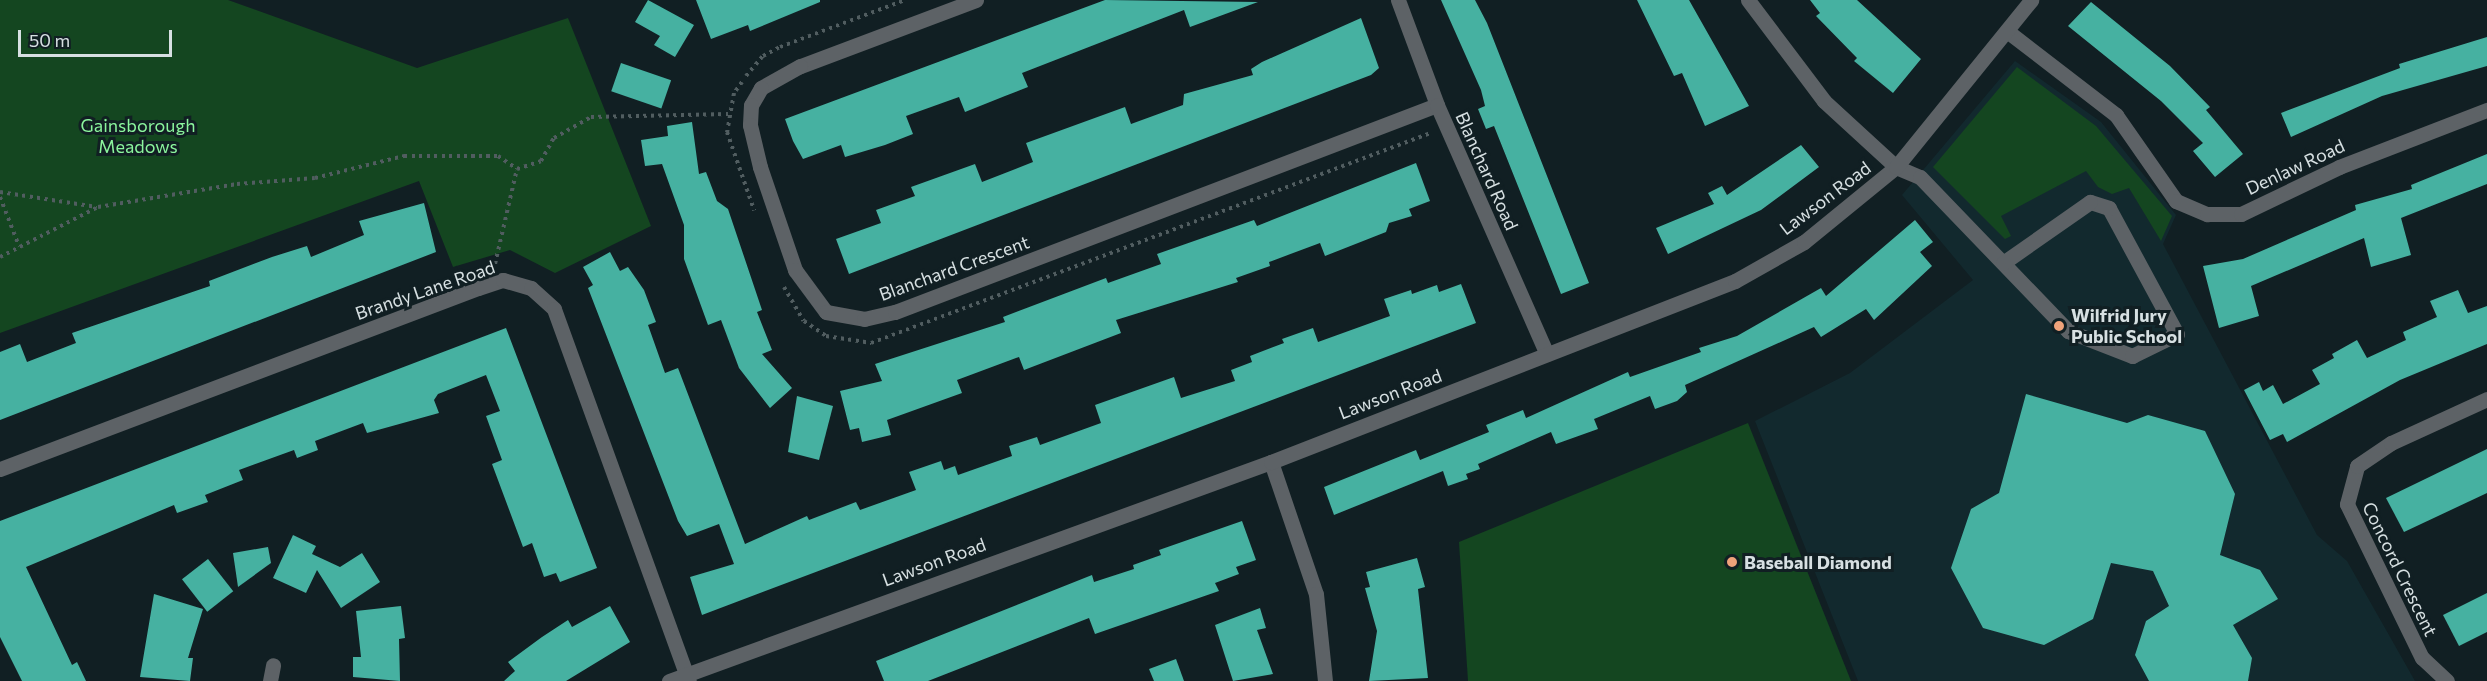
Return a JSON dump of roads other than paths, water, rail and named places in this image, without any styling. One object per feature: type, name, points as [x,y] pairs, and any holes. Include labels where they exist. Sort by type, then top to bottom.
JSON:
[{"type":"street","name":"Blanchard Crescent","points":[[976,0],[800,66],[761,88],[751,105],[750,125],[760,167],[795,270],[826,312],[864,319],[895,312],[1437,105]]},
{"type":"street","name":"Blanchard Road","points":[[1398,0],[1437,105],[1547,354]]},
{"type":"street","points":[[1748,0],[1824,100],[1896,167],[1920,177],[2068,331],[2132,356],[2177,334],[2109,208],[2090,202],[2003,263]]},
{"type":"street","name":"Lawson Road","points":[[669,681],[687,677],[1271,462],[1735,281],[1804,242],[1896,167],[2031,0]]},
{"type":"street","name":"Denlaw Road","points":[[2007,31],[2115,115],[2176,201],[2206,214],[2241,214],[2339,167],[2487,110]]},
{"type":"street","name":"Brandy Lane Road","points":[[0,469],[478,288],[503,280],[531,288],[554,309],[687,677]]},
{"type":"street","name":"Concord Crescent","points":[[2447,681],[2422,658],[2347,504],[2357,466],[2391,443],[2487,399]]},
{"type":"street","points":[[1271,462],[1316,594],[1325,681]]},
{"type":"street","points":[[270,681],[273,665]]},
{"type":"place","name":"Wilfrid Jury Public School","points":[[2059,326]]},
{"type":"place","name":"Baseball Diamond","points":[[1732,562]]},
{"type":"park label","name":"Gainsborough Meadows","points":[[138,136]]}]
